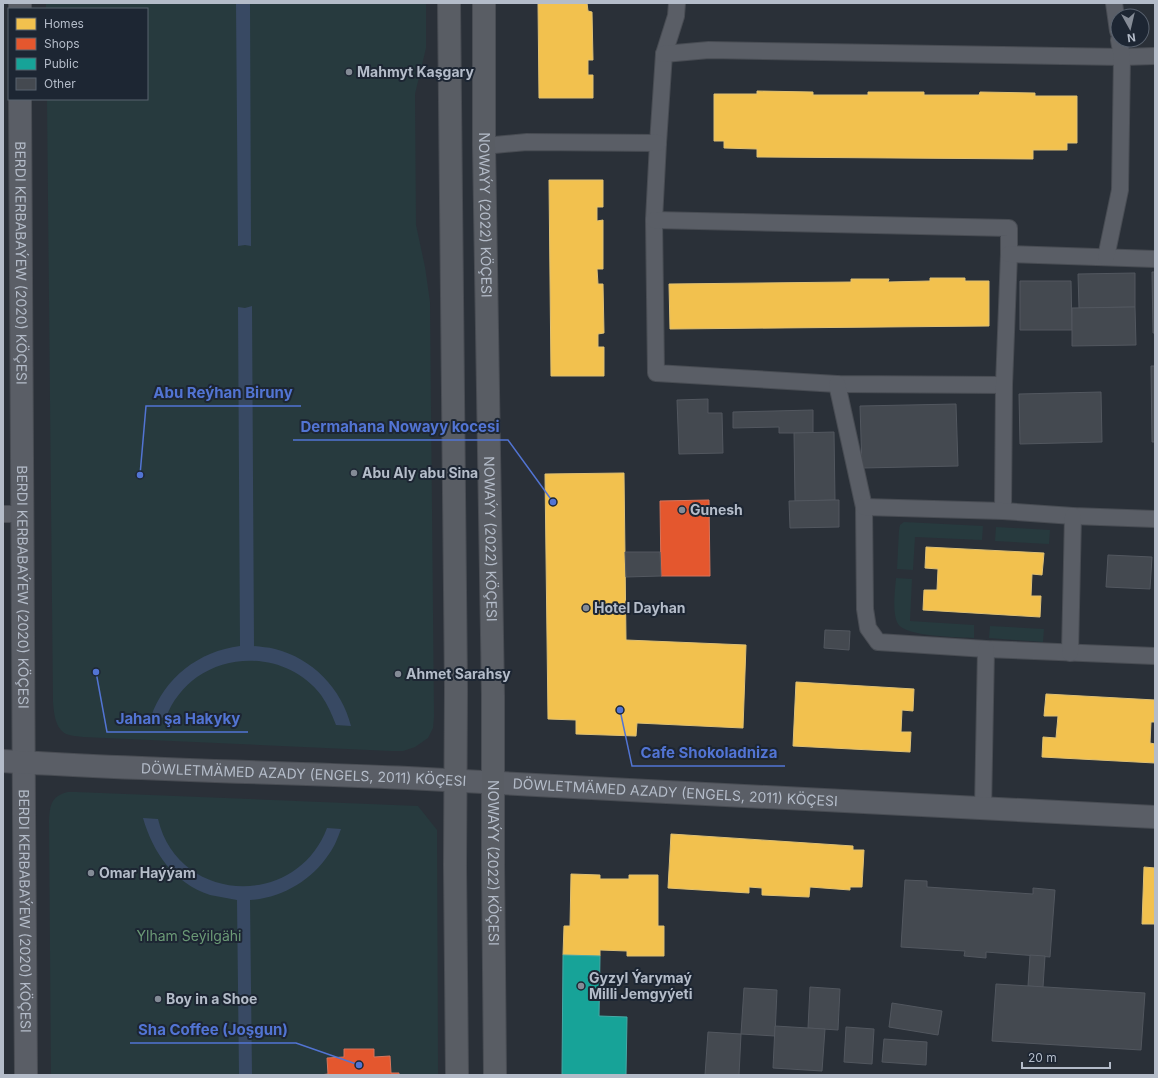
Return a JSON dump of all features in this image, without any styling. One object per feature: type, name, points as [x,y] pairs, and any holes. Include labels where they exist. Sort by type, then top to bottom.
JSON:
[{"type":"main road","points":[[449,3],[456,688],[456,1075]]},
{"type":"main road","name":"NOWAÝY (2022) KÖÇESI","points":[[484,3],[484,146],[493,688],[495,1075]]},
{"type":"street","name":"BERDI KERBABAÝEW (2020) KÖÇESI","points":[[20,100],[13,514],[13,762],[26,1075]]},
{"type":"street","name":"DÖWLETMÄMED AZADY (ENGELS, 2011) KÖÇESI","points":[[13,762],[455,781],[983,810],[1155,817]]},
{"type":"lane","points":[[677,3],[676,16],[664,54],[658,143],[654,220],[656,373],[837,384],[1004,385]]},
{"type":"lane","points":[[1106,257],[1120,190],[1122,57],[1120,48]]},
{"type":"lane","points":[[664,54],[709,50],[1122,57],[1155,56]]},
{"type":"lane","points":[[484,146],[527,142],[658,143]]},
{"type":"lane","points":[[654,220],[1009,228],[1004,385],[1004,511]]},
{"type":"lane","points":[[1009,254],[1155,259]]},
{"type":"lane","points":[[837,384],[864,507],[865,609],[868,628],[878,642],[986,649],[1155,656]]},
{"type":"lane","points":[[864,507],[1004,511],[1073,516],[1155,519]]},
{"type":"lane","points":[[1070,652],[1073,516]]},
{"type":"lane","points":[[983,810],[986,649]]},
{"type":"green space","points":[[46,3],[426,3],[426,48],[415,94],[416,225],[425,267],[430,302],[434,716],[433,728],[428,738],[415,747],[403,751],[391,751],[83,737],[66,734],[57,724],[53,702],[47,100],[148,100],[148,8],[46,8]]},
{"type":"green space","points":[[904,522],[983,526],[982,540],[915,537],[913,570],[897,569],[899,530],[900,525]]},
{"type":"green space","points":[[996,527],[1050,530],[1049,544],[995,541]]},
{"type":"green space","points":[[896,578],[912,579],[910,621],[974,625],[974,638],[933,636],[911,632],[903,628],[898,624],[895,614],[894,602]]},
{"type":"green space","points":[[990,626],[1044,629],[1043,642],[989,638]]},
{"type":"green space","name":"Ylham Seýilgähi","points":[[68,792],[418,806],[437,830],[438,1075],[51,1075],[49,820],[52,802],[58,796]]},
{"type":"water","points":[[236,3],[250,3],[251,246],[238,246]]},
{"type":"water","points":[[252,306],[254,646],[272,648],[289,653],[313,668],[324,677],[341,700],[347,712],[351,726],[336,725],[328,706],[321,695],[309,682],[295,672],[279,665],[246,661],[229,663],[212,668],[187,685],[171,706],[166,718],[151,717],[165,690],[185,669],[197,660],[211,654],[240,646],[238,307],[245,308]]},
{"type":"water","points":[[143,818],[158,819],[170,847],[188,868],[212,881],[238,886],[265,884],[290,873],[312,855],[327,828],[341,829],[335,845],[314,872],[295,886],[285,891],[262,899],[250,900],[252,1075],[239,1075],[237,900],[210,895],[197,890],[176,875],[159,855],[147,831]]},
{"type":"building: Homes","points":[[538,3],[587,3],[588,11],[592,12],[593,60],[588,60],[588,75],[593,75],[593,98],[539,98]]},
{"type":"building: Homes","points":[[757,91],[813,92],[813,95],[868,95],[868,92],[924,92],[924,95],[979,95],[980,92],[1035,93],[1035,96],[1077,96],[1077,143],[1067,143],[1067,150],[1033,150],[1033,159],[757,157],[757,149],[724,148],[724,141],[714,141],[714,94],[757,94]]},
{"type":"building: Homes","points":[[549,180],[603,180],[603,207],[597,207],[597,221],[603,220],[603,269],[597,269],[598,284],[603,284],[604,333],[598,334],[598,347],[604,347],[604,376],[551,376]]},
{"type":"building: Homes","points":[[930,278],[965,278],[965,281],[989,281],[989,326],[670,329],[669,284],[851,282],[851,279],[889,279],[888,282],[930,281]]},
{"type":"building: Homes","name":"Hotel Dayhan","points":[[624,473],[626,640],[746,645],[743,728],[637,723],[636,736],[576,734],[576,720],[548,719],[545,474]]},
{"type":"building: Homes","points":[[926,547],[1044,553],[1042,575],[1032,574],[1031,596],[1041,596],[1040,617],[923,610],[924,590],[937,590],[938,569],[925,568]]},
{"type":"building: Homes","points":[[796,682],[914,689],[913,711],[902,710],[901,732],[911,732],[910,752],[793,746]]},
{"type":"building: Homes","points":[[1046,694],[1155,700],[1155,722],[1151,722],[1150,743],[1155,744],[1155,763],[1042,757],[1043,737],[1056,738],[1058,716],[1044,716]]},
{"type":"building: Homes","points":[[671,834],[853,846],[853,850],[864,850],[862,887],[850,887],[850,890],[810,887],[809,897],[762,895],[762,888],[749,887],[749,893],[668,888]]},
{"type":"building: Homes","points":[[1144,867],[1155,868],[1155,924],[1142,924]]},
{"type":"building: Homes","points":[[571,874],[600,875],[600,879],[629,879],[629,875],[658,875],[658,926],[664,926],[664,956],[627,956],[627,951],[600,950],[600,956],[563,955],[564,926],[570,926]]},
{"type":"building: Shops","points":[[709,500],[710,576],[661,576],[660,501]]},
{"type":"building: Shops","points":[[344,1049],[374,1049],[374,1057],[390,1056],[391,1073],[399,1073],[399,1075],[320,1075],[328,1074],[327,1058],[344,1057]]},
{"type":"building: Public","name":"Gyzyl Ýarymaý Milli Jemgyýeti","points":[[563,955],[600,956],[599,1016],[627,1017],[626,1075],[562,1075]]},
{"type":"building: Other","points":[[1152,272],[1155,272],[1155,333],[1153,333]]},
{"type":"building: Other","points":[[1135,273],[1135,307],[1079,308],[1078,274]]},
{"type":"building: Other","points":[[1020,281],[1071,281],[1072,330],[1020,330]]},
{"type":"building: Other","points":[[1135,307],[1136,345],[1072,346],[1072,308]]},
{"type":"building: Other","points":[[1151,366],[1155,366],[1155,442],[1152,442]]},
{"type":"building: Other","points":[[1101,392],[1102,442],[1020,444],[1019,394]]},
{"type":"building: Other","points":[[708,399],[708,413],[722,413],[723,453],[679,454],[677,400]]},
{"type":"building: Other","points":[[956,404],[958,466],[862,468],[860,406]]},
{"type":"building: Other","points":[[813,410],[813,433],[779,433],[779,427],[733,428],[733,412]]},
{"type":"building: Other","points":[[834,432],[835,500],[795,501],[794,433]]},
{"type":"building: Other","points":[[839,500],[839,527],[790,528],[789,501]]},
{"type":"building: Other","points":[[625,552],[660,552],[661,576],[626,577]]},
{"type":"building: Other","points":[[1108,555],[1152,557],[1150,589],[1106,587]]},
{"type":"building: Other","points":[[825,630],[850,631],[849,650],[824,648]]},
{"type":"building: Other","points":[[905,880],[927,881],[927,887],[1033,894],[1033,888],[1055,890],[1050,957],[986,952],[986,958],[964,956],[965,951],[901,947]]},
{"type":"building: Other","points":[[1030,955],[1045,956],[1043,987],[1028,986]]},
{"type":"building: Other","points":[[996,984],[1145,993],[1141,1050],[992,1041]]},
{"type":"building: Other","points":[[810,987],[840,989],[838,1030],[808,1028]]},
{"type":"building: Other","points":[[744,988],[777,990],[775,1036],[741,1034]]},
{"type":"building: Other","points":[[892,1003],[942,1011],[938,1035],[889,1027]]},
{"type":"building: Other","points":[[775,1026],[825,1029],[822,1071],[773,1068]]},
{"type":"building: Other","points":[[846,1027],[874,1029],[872,1064],[844,1062]]},
{"type":"building: Other","points":[[708,1032],[741,1034],[739,1075],[705,1075]]},
{"type":"building: Other","points":[[884,1039],[927,1042],[926,1065],[882,1062]]},
{"type":"place","name":"Mahmyt Kaşgary","points":[[349,72]]},
{"type":"place","name":"Abu Aly abu Sina","points":[[354,473]]},
{"type":"place","name":"Abu Reýhan Biruny","points":[[140,475]]},
{"type":"place","name":"Dermahana Nowayy kocesi","points":[[553,502]]},
{"type":"place","name":"Gunesh","points":[[682,510]]},
{"type":"place","name":"Hotel Dayhan","points":[[586,608]]},
{"type":"place","name":"Jahan şa Hakyky","points":[[96,672]]},
{"type":"place","name":"Ahmet Sarahsy","points":[[398,674]]},
{"type":"place","name":"Cafe Shokoladniza","points":[[620,710]]},
{"type":"place","name":"Omar Haýýam","points":[[91,873]]},
{"type":"place","name":"Gyzyl Ýarymaý Milli Jemgyýeti","points":[[581,986]]},
{"type":"place","name":"Boy in a Shoe","points":[[158,999]]},
{"type":"place","name":"Sha Coffee (Joşgun)","points":[[359,1065]]}]
